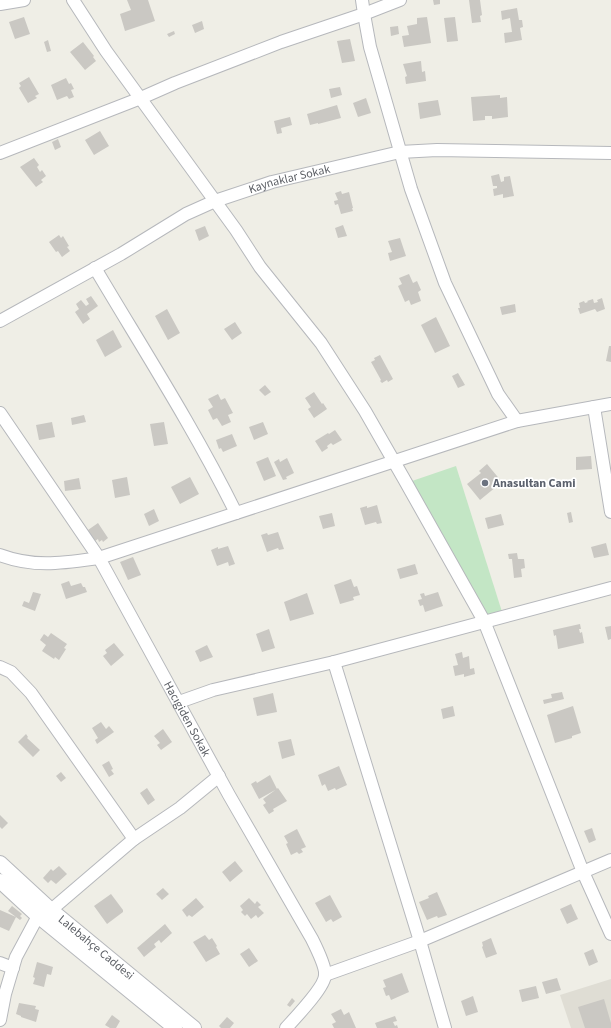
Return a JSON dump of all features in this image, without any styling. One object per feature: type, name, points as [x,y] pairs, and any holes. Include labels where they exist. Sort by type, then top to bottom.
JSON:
[{"type":"street","points":[[0,4],[24,0]]},
{"type":"street","points":[[73,0],[106,51],[215,200],[260,267],[321,343],[365,411],[404,478],[484,621],[583,872],[611,934]]},
{"type":"street","points":[[362,0],[370,47],[400,152],[411,189],[445,283],[498,394],[517,421]]},
{"type":"street","points":[[0,153],[281,42],[364,14],[400,0]]},
{"type":"street","name":"Kaynaklar Sokak","points":[[0,321],[121,254],[186,214],[215,200],[272,182],[400,152],[437,150],[611,153]]},
{"type":"street","points":[[95,268],[216,472],[236,513]]},
{"type":"street","points":[[0,555],[16,561],[46,564],[98,558],[517,421],[611,404]]},
{"type":"street","points":[[594,407],[611,512]]},
{"type":"street","name":"Hacıgiden Sokak","points":[[0,413],[98,558],[219,776],[312,939],[320,957],[325,975]]},
{"type":"street","points":[[179,702],[213,690],[334,662],[611,588]]},
{"type":"street","points":[[334,662],[420,941],[445,1028]]},
{"type":"street","points":[[0,667],[11,672],[31,693],[134,839]]},
{"type":"street","points":[[0,1020],[5,994],[16,957],[44,913],[134,839],[180,808],[219,776]]},
{"type":"street","points":[[286,1028],[320,987],[325,975],[420,941],[611,860]]},
{"type":"street","name":"Lalebahçe Caddesi","points":[[0,863],[44,913],[175,1028]]},
{"type":"street","name":"Lalebahçe Caddesi","points":[[0,881],[194,1028]]},
{"type":"street","points":[[0,963],[13,968]]},
{"type":"shaded area","points":[[611,979],[611,1028],[571,1028],[560,995]]},
{"type":"green space","points":[[456,466],[503,615],[484,616],[412,481]]},
{"type":"building","points":[[127,0],[148,0],[155,21],[125,31],[120,14],[131,10]]},
{"type":"building","points":[[433,0],[440,0],[440,4],[434,5]]},
{"type":"building","points":[[469,0],[480,0],[482,15],[480,16],[481,22],[472,23]]},
{"type":"building","points":[[517,8],[519,20],[522,20],[523,27],[520,28],[522,40],[505,43],[504,33],[512,32],[510,18],[502,20],[501,11]]},
{"type":"building","points":[[24,17],[30,34],[15,39],[9,22]]},
{"type":"building","points":[[427,17],[431,43],[404,47],[402,36],[409,35],[407,26],[417,24],[417,18]]},
{"type":"building","points":[[455,17],[458,41],[447,42],[444,18]]},
{"type":"building","points":[[202,21],[204,29],[195,33],[192,25]]},
{"type":"building","points":[[398,26],[399,34],[391,36],[390,27]]},
{"type":"building","points":[[174,31],[175,34],[169,37],[167,34]]},
{"type":"building","points":[[350,39],[355,61],[342,63],[337,41]]},
{"type":"building","points":[[48,40],[51,51],[47,52],[44,42]]},
{"type":"building","points":[[83,42],[96,61],[85,70],[70,52]]},
{"type":"building","points":[[421,61],[422,72],[425,71],[426,81],[406,84],[405,77],[407,76],[403,64]]},
{"type":"building","points":[[29,77],[39,94],[35,96],[37,98],[28,103],[19,88],[21,86],[19,83]]},
{"type":"building","points":[[66,78],[74,89],[71,90],[74,97],[69,99],[67,96],[57,100],[51,85]]},
{"type":"building","points":[[340,87],[342,95],[331,98],[329,89]]},
{"type":"building","points":[[500,95],[500,98],[507,97],[508,117],[492,119],[492,116],[485,116],[485,120],[473,121],[471,97]]},
{"type":"building","points":[[366,98],[371,113],[358,117],[353,103]]},
{"type":"building","points":[[438,100],[441,115],[420,119],[418,103]]},
{"type":"building","points":[[337,105],[341,118],[310,125],[307,114]]},
{"type":"building","points":[[290,117],[292,125],[281,128],[282,133],[277,134],[274,121]]},
{"type":"building","points":[[100,131],[109,146],[94,155],[85,140]]},
{"type":"building","points":[[58,139],[61,147],[55,150],[52,142]]},
{"type":"building","points":[[34,158],[39,165],[37,167],[40,172],[42,170],[46,176],[41,180],[43,182],[36,187],[20,167]]},
{"type":"building","points":[[499,174],[501,182],[504,181],[504,177],[510,176],[514,196],[503,198],[503,194],[494,196],[493,189],[497,188],[497,186],[493,186],[491,176]]},
{"type":"building","points":[[341,191],[342,194],[349,192],[353,211],[341,214],[338,204],[335,205],[334,201],[338,200],[335,193]]},
{"type":"building","points":[[343,225],[347,236],[338,238],[335,228]]},
{"type":"building","points":[[205,226],[209,236],[199,241],[195,230]]},
{"type":"building","points":[[59,235],[61,238],[63,236],[69,246],[67,247],[70,251],[62,257],[58,251],[56,252],[49,242]]},
{"type":"building","points":[[400,238],[406,256],[390,261],[388,253],[392,252],[388,241]]},
{"type":"building","points":[[409,274],[413,283],[417,281],[421,290],[418,292],[421,301],[411,305],[409,300],[405,302],[398,286],[402,284],[399,278]]},
{"type":"building","points":[[91,296],[98,306],[87,314],[90,319],[83,324],[75,312],[79,309],[76,304],[81,300],[86,306],[89,304],[86,299]]},
{"type":"building","points":[[602,298],[605,309],[597,312],[595,309],[580,314],[578,308],[580,308],[579,303],[584,301],[585,303],[593,299],[594,303],[598,302],[597,300]]},
{"type":"building","points":[[515,304],[516,312],[502,315],[500,307]]},
{"type":"building","points":[[167,309],[180,333],[168,340],[155,316]]},
{"type":"building","points":[[436,317],[450,346],[435,353],[421,325]]},
{"type":"building","points":[[235,322],[242,333],[232,340],[224,329]]},
{"type":"building","points":[[113,330],[122,347],[105,357],[96,340]]},
{"type":"building","points":[[609,346],[611,346],[611,362],[606,361]]},
{"type":"building","points":[[380,355],[393,379],[388,382],[387,380],[382,383],[380,381],[381,380],[371,362],[375,360],[374,358]]},
{"type":"building","points":[[458,373],[465,385],[458,388],[452,376]]},
{"type":"building","points":[[265,385],[271,392],[265,396],[259,390]]},
{"type":"building","points":[[314,392],[327,409],[314,418],[308,409],[311,407],[305,398]]},
{"type":"building","points":[[218,394],[221,400],[225,398],[233,413],[228,415],[231,422],[222,426],[217,418],[213,420],[208,410],[213,407],[208,399]]},
{"type":"building","points":[[84,415],[86,422],[72,425],[71,418]]},
{"type":"building","points":[[52,422],[55,437],[39,440],[36,425]]},
{"type":"building","points":[[164,422],[168,444],[154,446],[150,424]]},
{"type":"building","points":[[263,422],[268,434],[254,440],[249,427]]},
{"type":"building","points":[[335,430],[342,440],[333,445],[331,443],[327,446],[328,448],[322,452],[315,441]]},
{"type":"building","points":[[232,434],[237,446],[223,452],[221,448],[219,449],[216,440]]},
{"type":"building","points":[[591,456],[592,469],[576,470],[576,457]]},
{"type":"building","points":[[268,457],[276,476],[264,481],[256,462]]},
{"type":"building","points":[[287,458],[294,473],[286,477],[287,479],[283,480],[274,462],[279,459],[280,462]]},
{"type":"building","name":"Anasultan Cami","points":[[487,464],[502,482],[480,500],[467,484],[481,473],[479,471]]},
{"type":"building","points":[[127,477],[130,495],[115,498],[112,480]]},
{"type":"building","points":[[190,477],[199,494],[180,504],[171,487]]},
{"type":"building","points":[[79,478],[81,489],[65,491],[64,481]]},
{"type":"building","points":[[377,505],[382,523],[377,524],[376,522],[365,525],[360,508],[367,506],[367,508]]},
{"type":"building","points":[[154,509],[159,521],[149,526],[144,514]]},
{"type":"building","points":[[571,512],[573,522],[569,523],[567,513]]},
{"type":"building","points":[[332,513],[335,526],[323,529],[319,516]]},
{"type":"building","points":[[501,514],[504,525],[488,529],[485,518]]},
{"type":"building","points":[[98,523],[108,538],[103,542],[102,540],[99,542],[98,539],[95,541],[88,530]]},
{"type":"building","points":[[278,532],[284,549],[279,550],[278,548],[267,552],[261,535],[267,533],[268,535]]},
{"type":"building","points":[[606,543],[609,555],[594,558],[591,547]]},
{"type":"building","points":[[228,546],[235,564],[229,566],[228,562],[217,566],[211,550],[218,547],[218,549]]},
{"type":"building","points":[[517,553],[518,559],[524,559],[525,568],[521,569],[522,577],[514,578],[512,559],[509,559],[508,554]]},
{"type":"building","points":[[133,557],[141,575],[128,580],[120,562]]},
{"type":"building","points":[[415,564],[418,574],[400,579],[397,569]]},
{"type":"building","points":[[351,579],[354,587],[357,586],[360,595],[353,597],[354,600],[340,604],[334,585]]},
{"type":"building","points":[[69,581],[71,586],[81,583],[87,592],[66,599],[61,584]]},
{"type":"building","points":[[33,592],[41,594],[35,611],[22,606],[24,601],[29,603]]},
{"type":"building","points":[[438,592],[443,606],[425,612],[423,605],[420,606],[418,600],[422,599],[420,594],[424,593],[425,596]]},
{"type":"building","points":[[307,593],[314,614],[290,621],[284,602]]},
{"type":"building","points":[[580,624],[581,629],[579,629],[580,633],[582,632],[584,643],[558,649],[556,635],[554,636],[553,630]]},
{"type":"building","points":[[611,626],[611,639],[608,640],[605,627]]},
{"type":"building","points":[[269,629],[275,648],[262,652],[256,634]]},
{"type":"building","points":[[51,633],[67,644],[64,648],[66,649],[59,660],[55,657],[54,659],[42,651],[46,645],[40,640],[44,634],[48,637]]},
{"type":"building","points":[[114,643],[124,655],[111,666],[103,656],[107,653],[105,650]]},
{"type":"building","points":[[207,645],[213,657],[200,662],[195,651]]},
{"type":"building","points":[[462,652],[463,658],[469,656],[470,669],[474,668],[475,674],[464,677],[464,674],[455,676],[453,666],[458,665],[455,654]]},
{"type":"building","points":[[562,692],[564,699],[544,704],[543,700],[552,698],[551,694]]},
{"type":"building","points":[[273,693],[277,712],[257,716],[253,698]]},
{"type":"building","points":[[453,706],[455,716],[443,719],[441,709]]},
{"type":"building","points":[[573,706],[581,733],[572,736],[572,738],[555,743],[547,715]]},
{"type":"building","points":[[101,722],[106,729],[109,726],[114,732],[97,744],[95,740],[98,738],[92,728]]},
{"type":"building","points":[[163,729],[172,742],[161,750],[157,745],[160,743],[154,736]]},
{"type":"building","points":[[26,734],[28,737],[27,738],[40,750],[33,757],[18,742]]},
{"type":"building","points":[[291,739],[295,755],[282,759],[278,742]]},
{"type":"building","points":[[109,761],[113,769],[111,770],[114,774],[109,777],[102,765]]},
{"type":"building","points":[[339,766],[347,785],[336,790],[335,788],[328,791],[325,784],[322,786],[318,775]]},
{"type":"building","points":[[61,772],[66,778],[61,782],[56,776]]},
{"type":"building","points":[[270,775],[277,789],[259,799],[251,784],[256,781],[257,783]]},
{"type":"building","points":[[147,788],[155,800],[148,805],[140,793]]},
{"type":"building","points":[[278,788],[287,801],[273,809],[274,811],[269,814],[263,805],[266,803],[263,799]]},
{"type":"building","points":[[0,815],[8,823],[2,829],[0,827]]},
{"type":"building","points":[[592,828],[596,840],[589,843],[584,831]]},
{"type":"building","points":[[297,829],[306,847],[301,849],[303,852],[299,854],[297,852],[291,855],[286,844],[288,843],[284,836]]},
{"type":"building","points":[[235,861],[243,871],[230,882],[222,872]]},
{"type":"building","points":[[59,866],[67,874],[56,884],[51,880],[48,883],[43,878],[51,869],[53,871]]},
{"type":"building","points":[[163,888],[169,894],[162,900],[156,894]]},
{"type":"building","points":[[437,892],[447,915],[438,918],[437,916],[427,920],[419,902],[429,898],[428,896]]},
{"type":"building","points":[[111,894],[123,912],[107,924],[94,906]]},
{"type":"building","points":[[330,895],[342,917],[333,922],[331,919],[326,922],[315,903]]},
{"type":"building","points":[[196,898],[204,907],[192,917],[189,915],[187,917],[182,910]]},
{"type":"building","points":[[249,898],[255,904],[257,901],[261,905],[258,907],[264,913],[258,918],[256,915],[251,919],[247,914],[245,916],[241,912],[243,910],[240,906]]},
{"type":"building","points":[[571,904],[578,919],[567,924],[560,909]]},
{"type":"building","points":[[12,906],[22,914],[20,916],[22,918],[20,920],[8,911]]},
{"type":"building","points":[[0,910],[16,917],[9,931],[0,927]]},
{"type":"building","points":[[165,924],[172,933],[161,943],[159,940],[154,944],[156,947],[144,957],[137,948]]},
{"type":"building","points":[[205,935],[209,940],[212,938],[220,954],[206,962],[193,942]]},
{"type":"building","points":[[491,938],[497,954],[486,958],[482,947],[482,942]]},
{"type":"building","points":[[249,948],[258,961],[249,967],[240,954]]},
{"type":"building","points":[[593,949],[598,962],[589,966],[584,953]]},
{"type":"building","points":[[37,962],[53,967],[51,975],[47,974],[44,987],[33,984],[35,978],[33,977]]},
{"type":"building","points":[[402,973],[409,992],[391,1000],[389,995],[386,996],[383,988],[386,987],[383,980]]},
{"type":"building","points":[[557,978],[561,990],[546,994],[542,982]]},
{"type":"building","points":[[536,986],[539,998],[522,1002],[519,990]]},
{"type":"building","points":[[473,996],[478,1012],[466,1016],[461,1001]]},
{"type":"building","points":[[292,998],[295,1001],[290,1007],[287,1005]]},
{"type":"building","points":[[604,999],[611,1028],[585,1028],[578,1007]]},
{"type":"building","points":[[19,1003],[36,1006],[35,1009],[39,1010],[36,1022],[16,1014]]},
{"type":"building","points":[[341,1009],[344,1015],[349,1012],[356,1028],[334,1028],[332,1024],[336,1022],[331,1014]]},
{"type":"building","points":[[112,1015],[120,1021],[116,1028],[110,1028],[105,1025]]},
{"type":"building","points":[[395,1016],[397,1021],[393,1022],[398,1028],[377,1028],[375,1023]]},
{"type":"building","points":[[227,1017],[234,1023],[230,1028],[221,1028],[219,1026]]},
{"type":"place","name":"Anasultan Cami","points":[[485,483]]}]
